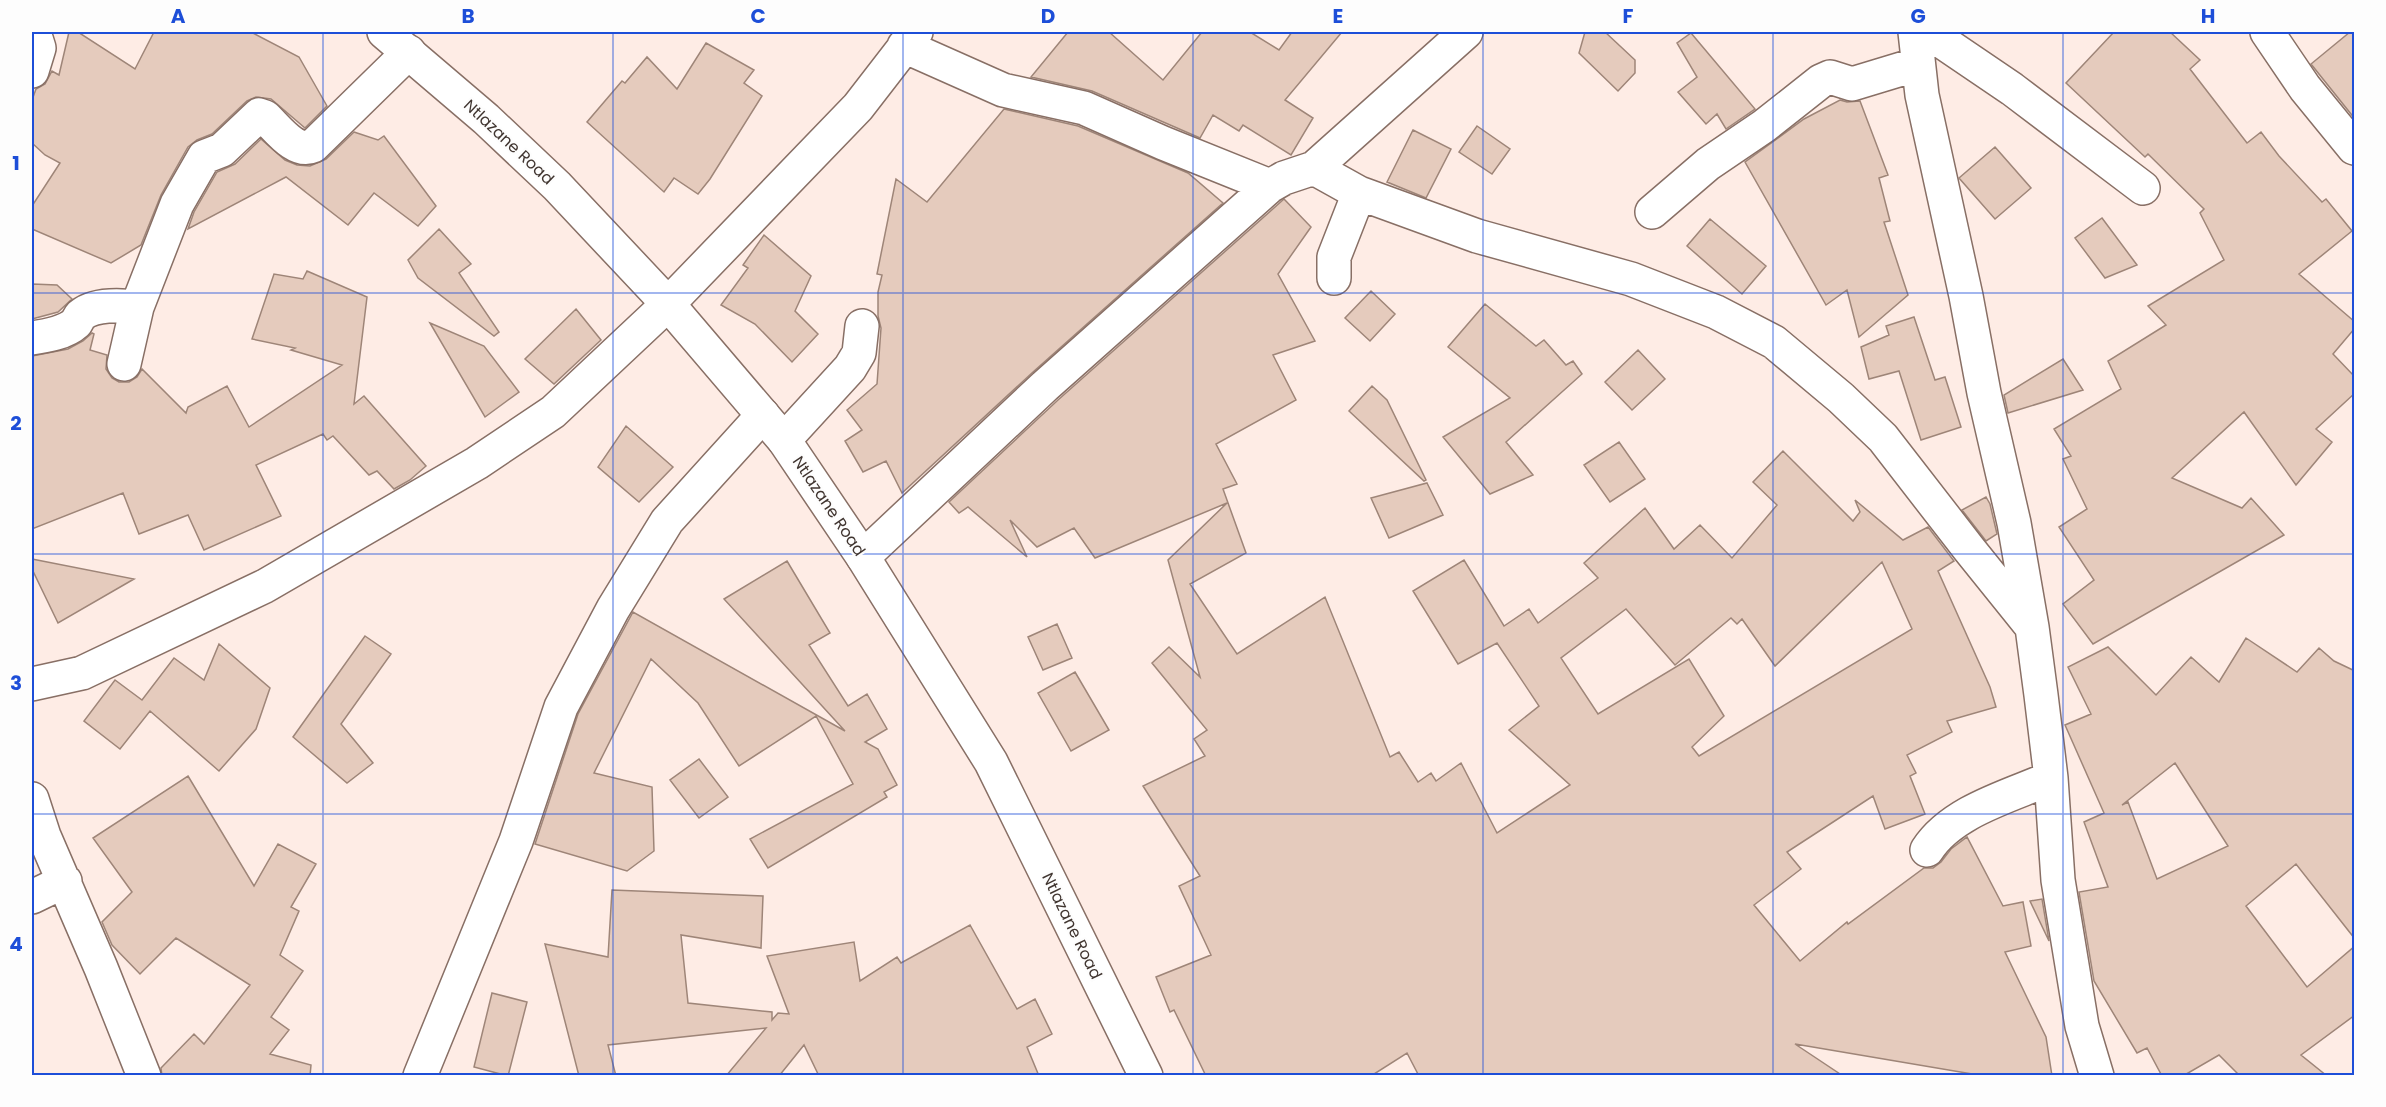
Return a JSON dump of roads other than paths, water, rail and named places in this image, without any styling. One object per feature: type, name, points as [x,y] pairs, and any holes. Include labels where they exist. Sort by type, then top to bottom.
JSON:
[{"type":"street","points":[[32,71],[39,48],[34,32]]},
{"type":"street","name":"Ntlazane Road","points":[[384,32],[486,119],[557,186],[668,304],[773,427],[863,556],[990,762],[1146,1076]]},
{"type":"street","points":[[863,556],[1045,386],[1270,186],[1284,178],[1314,168],[1466,32]]},
{"type":"street","points":[[1915,32],[1922,95],[1966,296],[1984,393],[2014,523],[2032,627],[2063,915],[2082,1026],[2097,1076]]},
{"type":"street","points":[[1928,32],[2012,89],[2143,188]]},
{"type":"street","points":[[2267,32],[2305,88],[2355,148]]},
{"type":"street","points":[[32,684],[82,673],[265,586],[477,463],[554,412],[668,304],[858,107],[910,39],[1002,90],[1084,108],[1270,186]]},
{"type":"street","points":[[124,364],[136,307],[177,204],[204,157],[222,150],[259,115],[265,117],[294,144],[308,148],[313,146],[409,52]]},
{"type":"street","points":[[1652,212],[1708,164],[1764,126],[1821,81],[1830,77],[1852,84],[1863,83],[1918,64]]},
{"type":"street","points":[[1314,168],[1359,193],[1478,236],[1631,279],[1716,312],[1773,342],[1841,398],[1883,438],[2032,627]]},
{"type":"street","points":[[1334,278],[1334,257],[1359,193]]},
{"type":"street","points":[[32,338],[46,336],[68,328],[76,323],[82,314],[100,308],[114,304],[136,307]]},
{"type":"street","points":[[420,1076],[516,841],[561,707],[613,609],[667,521],[773,427],[850,368],[859,353],[862,326]]},
{"type":"street","points":[[1927,850],[1936,836],[1959,818],[2050,778]]},
{"type":"street","points":[[32,799],[44,836],[65,881],[144,1076]]},
{"type":"street","points":[[32,897],[65,881]]}]
